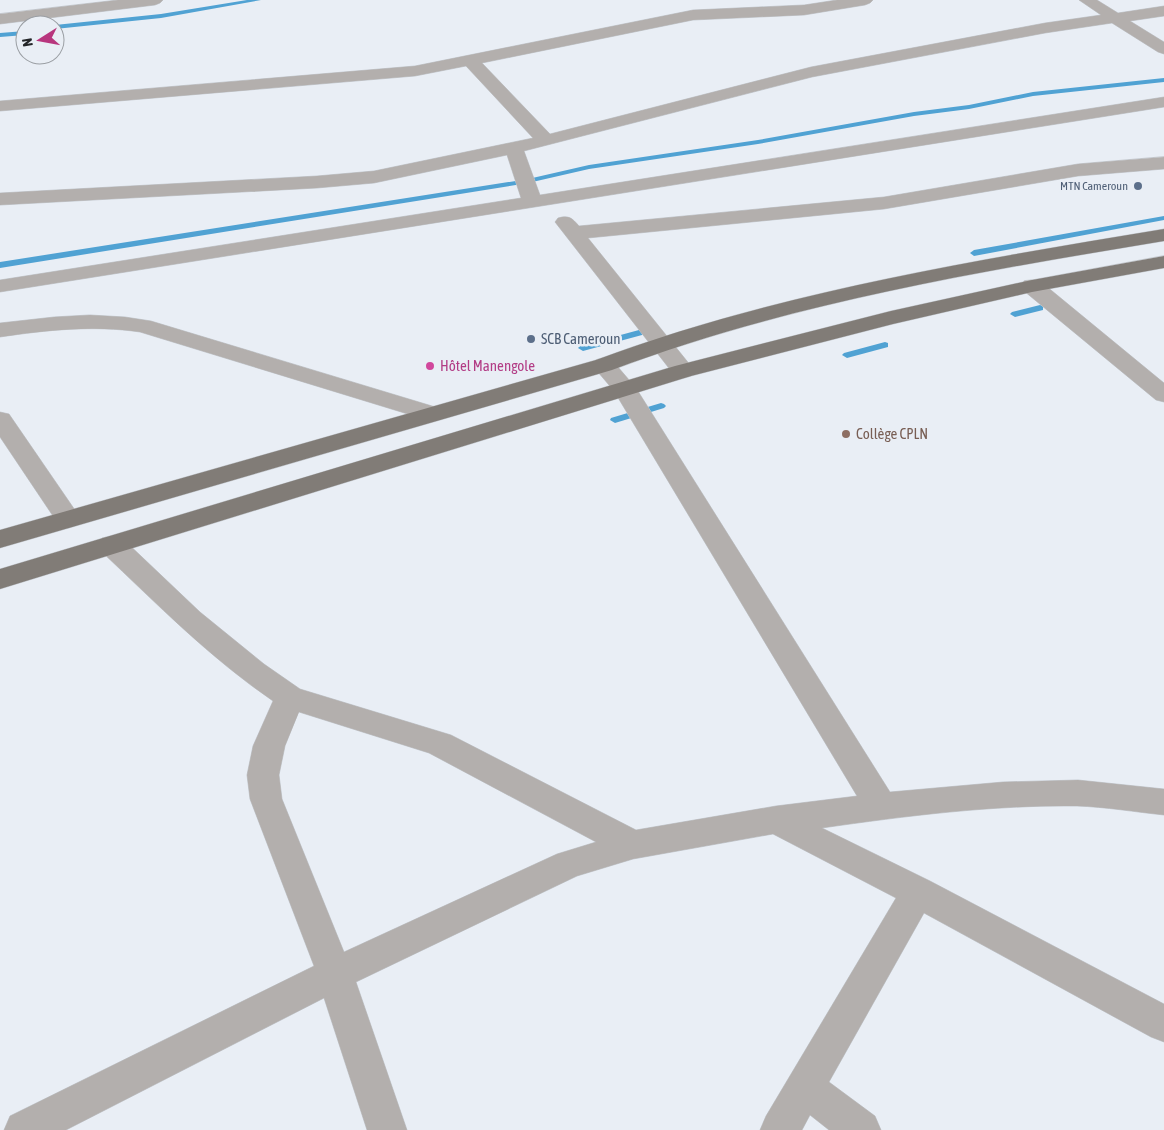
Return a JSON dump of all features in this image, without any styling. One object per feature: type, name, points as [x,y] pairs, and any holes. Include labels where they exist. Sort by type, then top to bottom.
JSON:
[{"type":"main road","points":[[0,539],[604,365],[660,344],[745,318],[820,300],[996,263],[1164,234]]},
{"type":"main road","points":[[0,578],[683,371],[890,318],[1032,286],[1164,262]]},
{"type":"street","points":[[0,20],[155,0]]},
{"type":"street","points":[[693,14],[727,0]]},
{"type":"street","points":[[0,106],[415,71],[693,14],[804,10],[865,0]]},
{"type":"street","points":[[1087,0],[1164,49]]},
{"type":"street","points":[[0,199],[317,182],[374,177],[546,141],[811,72],[1035,30],[1164,11]]},
{"type":"street","points":[[471,61],[546,141]]},
{"type":"street","points":[[0,286],[541,202],[1164,102]]},
{"type":"street","points":[[514,148],[541,202],[574,233],[683,371]]},
{"type":"street","points":[[574,233],[884,203],[1078,170],[1164,163]]},
{"type":"street","points":[[1032,286],[1164,395]]},
{"type":"street","points":[[0,330],[76,320],[116,321],[143,326],[433,414]]},
{"type":"street","points":[[604,365],[624,388],[881,806]]},
{"type":"street","points":[[0,418],[68,519]]},
{"type":"street","points":[[112,545],[190,619],[254,672],[290,697],[440,744],[633,845]]},
{"type":"street","points":[[290,697],[269,746],[264,775],[266,799],[334,974],[387,1130]]},
{"type":"street","points":[[24,1130],[334,974],[570,864],[633,845],[776,820],[881,806],[1003,795],[1069,793],[1164,802]]},
{"type":"street","points":[[776,820],[918,892],[1164,1024]]},
{"type":"street","points":[[780,1130],[918,892]]},
{"type":"street","points":[[805,1087],[861,1130]]},
{"type":"waterway","points":[[65,26],[161,16],[258,0]]},
{"type":"waterway","points":[[0,35],[15,34]]},
{"type":"waterway","points":[[0,265],[528,181],[589,167],[758,142],[914,114],[969,107],[1033,94],[1164,80]]},
{"type":"waterway","points":[[974,253],[1164,218]]},
{"type":"waterway","points":[[1015,314],[1040,308]]},
{"type":"waterway","points":[[583,348],[639,333]]},
{"type":"waterway","points":[[847,355],[885,345]]},
{"type":"waterway","points":[[615,420],[661,406]]},
{"type":"place","name":"MTN Cameroun","points":[[1138,186]]},
{"type":"place","name":"SCB Cameroun","points":[[531,339]]},
{"type":"place","name":"Hôtel Manengole","points":[[430,366]]},
{"type":"place","name":"Collège CPLN","points":[[846,434]]}]
